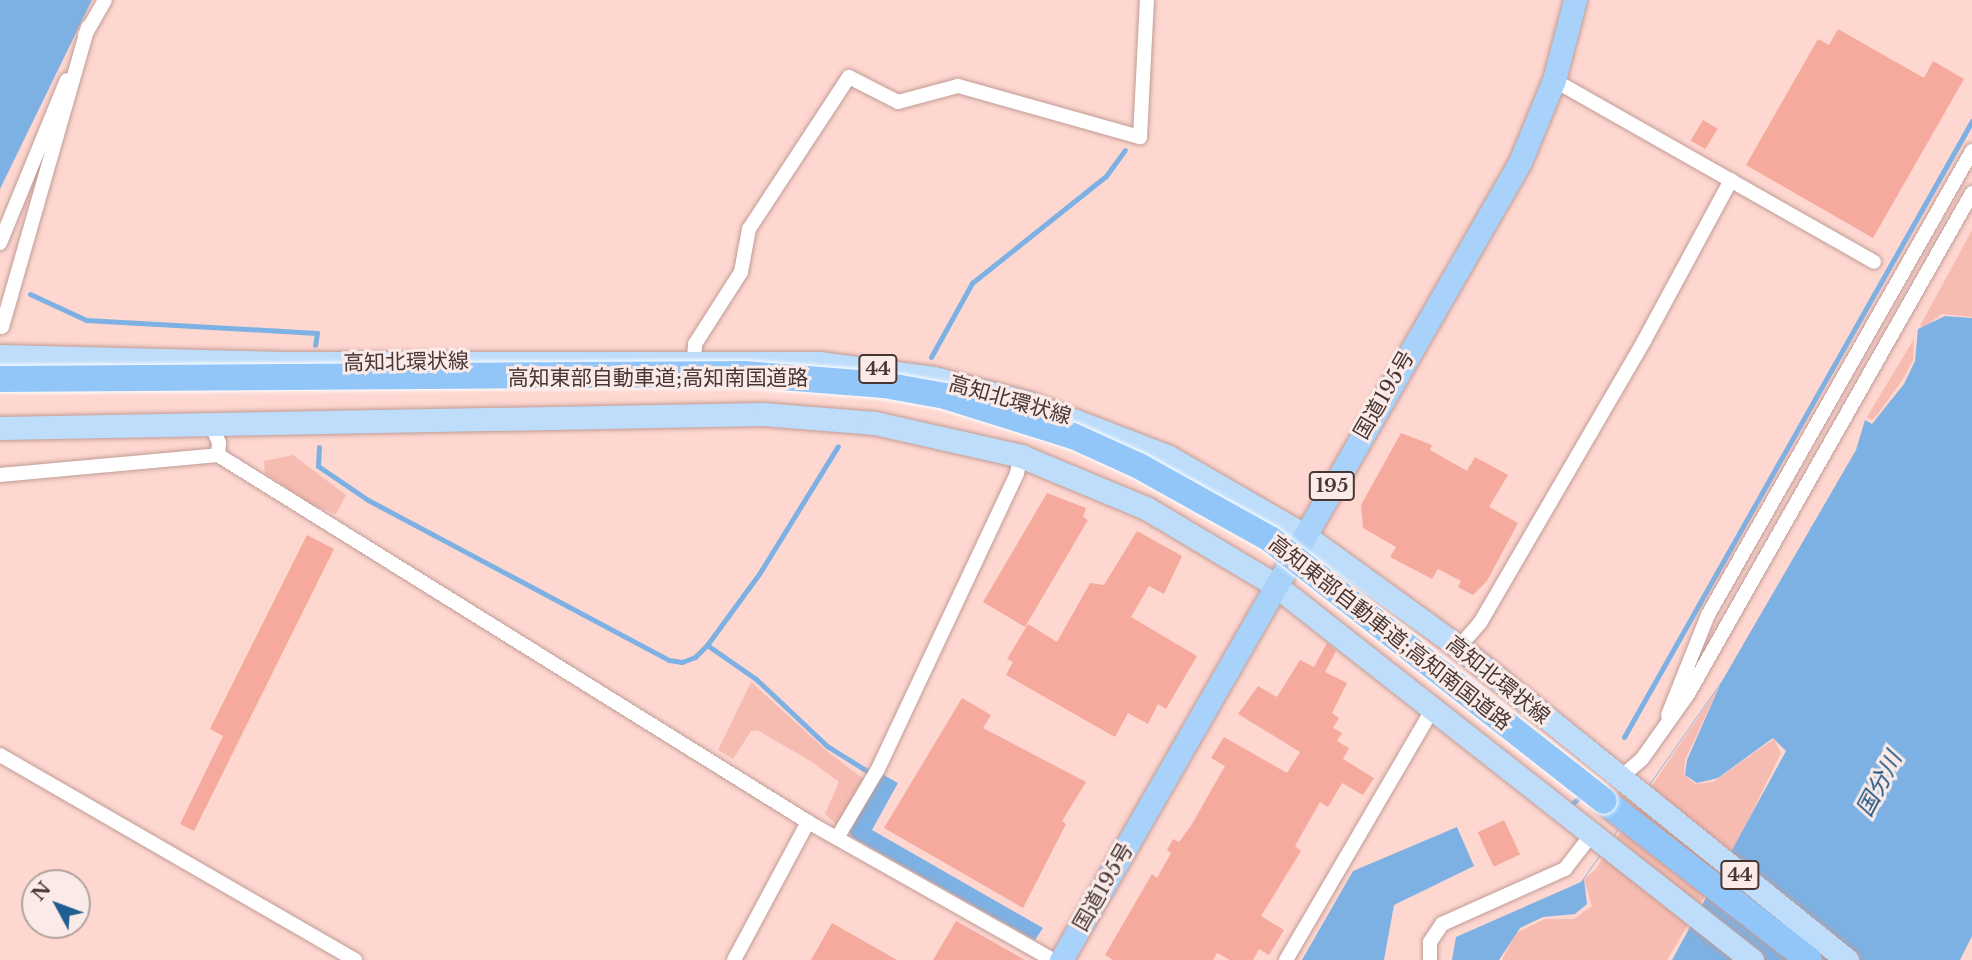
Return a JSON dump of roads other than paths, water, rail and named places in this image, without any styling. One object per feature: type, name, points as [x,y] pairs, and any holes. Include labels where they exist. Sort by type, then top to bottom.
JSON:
[{"type":"highway","name":"国道195号","points":[[1061,960],[1520,162],[1554,80],[1575,0]]},
{"type":"highway","name":"高知東部自動車道;高知南国道路","points":[[0,379],[744,374],[871,384],[945,396],[1084,441],[1139,466],[1270,539],[1809,960]]},
{"type":"highway","points":[[1604,801],[1793,960]]},
{"type":"main road","name":"高知北環状線","points":[[0,356],[294,363],[694,360],[879,369],[1018,400],[1167,456],[1304,535],[1459,647],[1626,785],[1847,960]]},
{"type":"main road","points":[[0,428],[764,414],[875,422],[1021,456],[1146,508],[1275,585],[1434,707],[1752,960]]},
{"type":"street","points":[[0,243],[88,27],[105,0]]},
{"type":"street","points":[[694,360],[695,344],[741,272],[749,229],[849,77],[898,102],[958,86],[1140,137],[1147,0]]},
{"type":"street","points":[[2,327],[25,258],[44,169],[76,82],[88,27]]},
{"type":"street","points":[[1554,80],[1874,262]]},
{"type":"street","points":[[1666,722],[1708,615],[1972,150]]},
{"type":"street","points":[[1459,647],[1494,600],[1731,180]]},
{"type":"street","points":[[1626,785],[1666,722],[1688,694],[1972,193]]},
{"type":"street","points":[[211,424],[219,443],[218,455]]},
{"type":"street","points":[[0,475],[218,455],[808,822],[1053,960]]},
{"type":"street","points":[[837,838],[874,775],[1017,473],[1021,456]]},
{"type":"street","points":[[1286,960],[1434,707]]},
{"type":"street","points":[[0,755],[355,960]]},
{"type":"street","points":[[734,960],[808,822]]},
{"type":"street","points":[[1430,960],[1430,942],[1442,924],[1565,869],[1592,834]]},
{"type":"water","points":[[0,0],[92,0],[0,189]]},
{"type":"water","name":"国分川","points":[[1945,316],[1972,318],[1972,936],[1960,960],[1672,960],[1786,751],[1773,738],[1718,778],[1697,783],[1685,775],[1687,760],[1720,685],[1584,879],[1587,904],[1575,914],[1543,917],[1520,928],[1499,960],[1452,960],[1456,937],[1581,882],[1722,681],[1856,450],[1865,420],[1872,424],[1904,384],[1915,361],[1918,329]]},
{"type":"water","points":[[882,774],[898,783],[872,830],[1043,928],[1035,940],[852,837],[848,829]]},
{"type":"water","points":[[1457,827],[1474,866],[1394,905],[1384,960],[1302,960],[1353,871]]},
{"type":"waterway","points":[[1624,737],[1972,121]]},
{"type":"waterway","points":[[931,357],[972,283],[1106,176],[1125,150]]},
{"type":"waterway","points":[[30,294],[86,320],[317,333],[315,345]]},
{"type":"waterway","points":[[707,645],[759,574],[838,446]]},
{"type":"waterway","points":[[319,447],[318,466],[368,500],[669,660],[682,662],[695,657],[707,645],[756,679],[827,746],[872,774]]},
{"type":"waterway","points":[[1572,804],[1583,794]]}]
